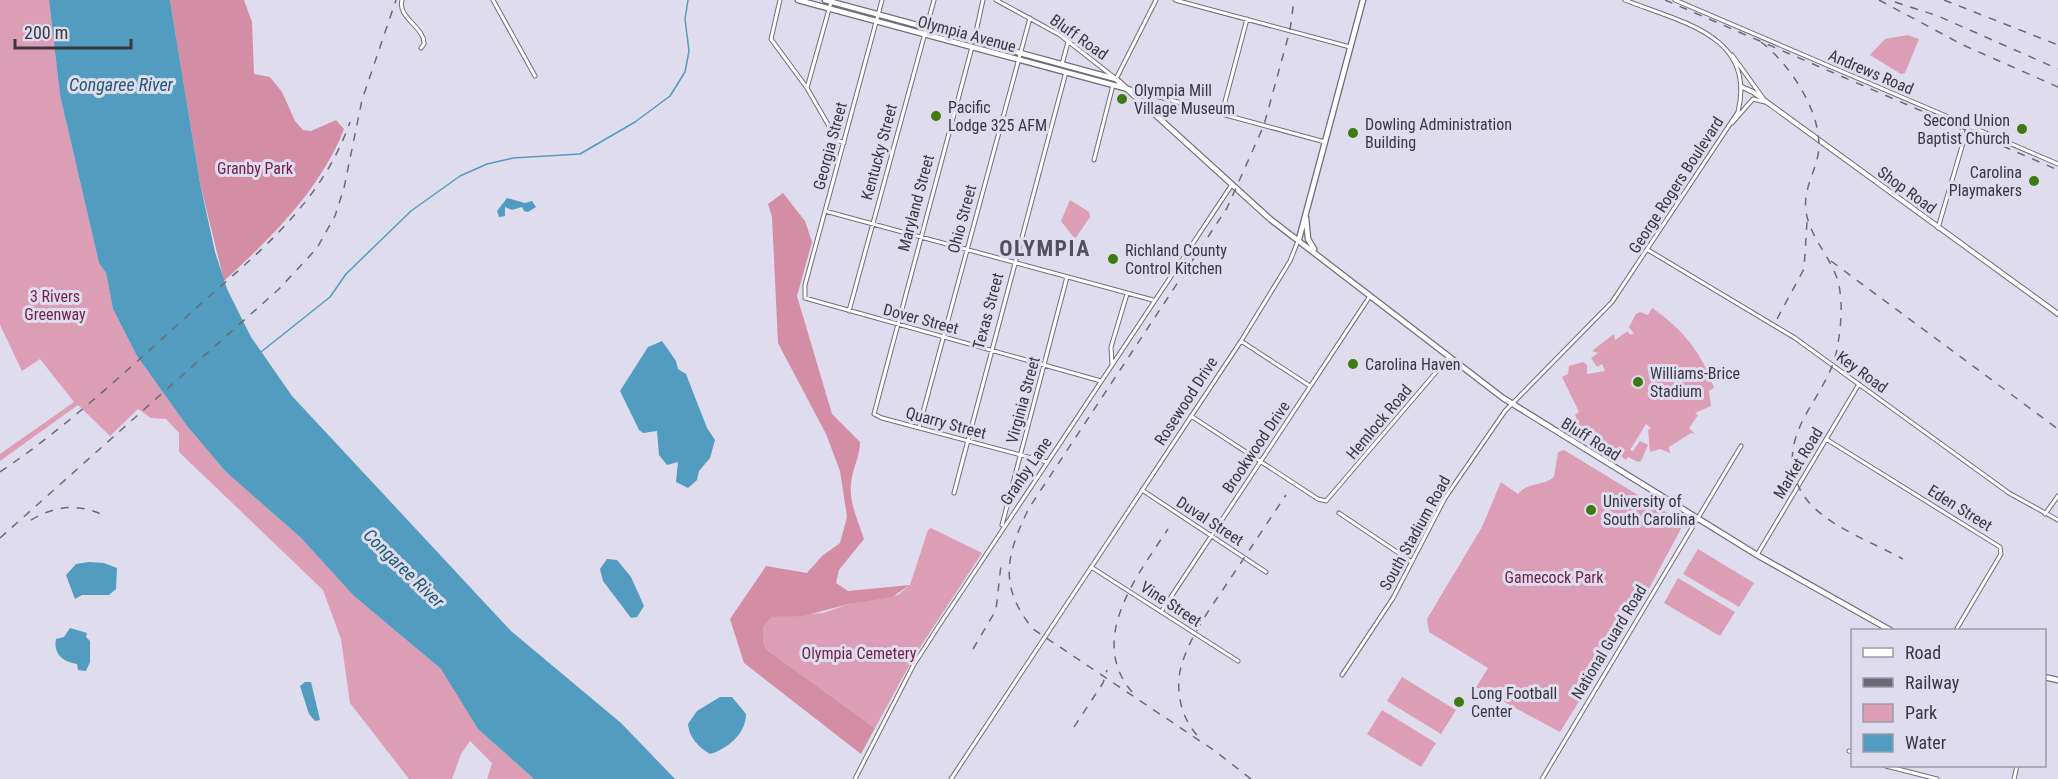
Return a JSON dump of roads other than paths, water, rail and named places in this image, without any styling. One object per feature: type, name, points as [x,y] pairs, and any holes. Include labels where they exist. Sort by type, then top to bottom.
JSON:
[{"type":"main road","name":"Olympia Avenue","points":[[798,0],[1130,90]]},
{"type":"main road","name":"Olympia Avenue","points":[[825,0],[1096,73],[1116,79],[1130,90]]},
{"type":"main road","name":"Rosewood Drive","points":[[1299,239],[1363,0]]},
{"type":"main road","name":"Bluff Road","points":[[1130,90],[1231,186],[1270,219],[1511,403],[1757,555],[1888,629]]},
{"type":"main road","points":[[1306,215],[1308,239],[1317,254]]},
{"type":"street","points":[[402,0],[402,8],[423,35],[424,44],[421,48]]},
{"type":"street","points":[[493,0],[536,76]]},
{"type":"street","points":[[780,0],[771,39],[807,88],[837,140],[844,143]]},
{"type":"street","name":"Georgia Street","points":[[805,298],[805,285],[882,0]]},
{"type":"street","name":"Kentucky Street","points":[[848,311],[934,0]]},
{"type":"street","name":"Maryland Street","points":[[874,414],[919,236],[983,0]]},
{"type":"street","name":"Bluff Road","points":[[996,0],[1068,42],[1116,79]]},
{"type":"street","points":[[1094,160],[1113,85],[1156,0]]},
{"type":"street","points":[[1175,0],[1350,47]]},
{"type":"street","points":[[1625,0],[1703,31],[1741,63],[1766,102]]},
{"type":"street","name":"Andrews Road","points":[[1675,0],[2058,164]]},
{"type":"street","points":[[807,88],[831,1]]},
{"type":"street","name":"Ohio Street","points":[[919,427],[1030,18]]},
{"type":"street","points":[[1222,112],[1247,19]]},
{"type":"street","name":"Texas Street","points":[[954,493],[990,350],[1066,72],[1068,42]]},
{"type":"street","points":[[1727,49],[1738,69],[1742,87]]},
{"type":"street","points":[[1096,73],[1099,66]]},
{"type":"street","name":"Shop Road","points":[[1742,87],[1766,102],[2058,314]]},
{"type":"street","name":"George Rogers Boulevard","points":[[1511,403],[1604,312],[1731,124],[1738,112],[1742,87]]},
{"type":"street","name":"Olympia Avenue","points":[[1130,90],[1222,112],[1325,142]]},
{"type":"street","points":[[1731,124],[1740,117],[1753,99],[1766,102]]},
{"type":"street","points":[[1938,228],[1963,143],[1962,124]]},
{"type":"street","name":"Granby Lane","points":[[855,779],[913,666],[1002,528],[1231,186]]},
{"type":"street","points":[[825,210],[1154,300]]},
{"type":"street","name":"Rosewood Drive","points":[[951,779],[1241,340],[1290,261],[1299,239]]},
{"type":"street","name":"Key Road","points":[[1648,250],[1795,338],[2009,493],[2058,520]]},
{"type":"street","name":"Virginia Street","points":[[1002,528],[1067,277]]},
{"type":"street","points":[[1112,364],[1111,347],[1127,294]]},
{"type":"street","name":"Brookwood Drive","points":[[1161,612],[1371,295]]},
{"type":"street","name":"Dover Street","points":[[805,298],[1101,381]]},
{"type":"street","points":[[1241,340],[1310,386]]},
{"type":"street","name":"Hemlock Road","points":[[1260,462],[1318,499],[1326,501],[1449,357]]},
{"type":"street","name":"Market Road","points":[[1757,555],[1859,384]]},
{"type":"street","name":"South Stadium Road","points":[[1342,675],[1393,598],[1446,497],[1511,403]]},
{"type":"street","name":"Quarry Street","points":[[874,414],[1047,462]]},
{"type":"street","points":[[1191,416],[1260,462]]},
{"type":"street","name":"Eden Street","points":[[1826,439],[2000,548],[2001,554],[1957,629]]},
{"type":"street","name":"National Guard Road","points":[[1542,779],[1741,446]]},
{"type":"street","name":"Duval Street","points":[[1142,490],[1266,572]]},
{"type":"street","points":[[2045,514],[2058,496]]},
{"type":"street","points":[[1339,513],[1413,562]]},
{"type":"street","name":"Vine Street","points":[[1091,567],[1238,661]]},
{"type":"street","points":[[1893,767],[1937,779]]},
{"type":"water","name":"Congaree River","points":[[49,0],[170,0],[200,183],[215,252],[227,289],[251,337],[292,396],[511,631],[621,723],[675,779],[534,779],[478,729],[441,669],[354,596],[300,537],[226,472],[187,426],[137,356],[113,309],[106,273],[99,263],[60,95]]},
{"type":"water","points":[[507,198],[525,203],[532,201],[536,207],[528,212],[522,207],[512,210],[505,207],[505,216],[499,217],[497,211]]},
{"type":"water","points":[[662,341],[676,361],[678,369],[686,374],[707,428],[715,440],[710,458],[699,471],[697,480],[688,488],[676,482],[678,462],[667,465],[659,455],[657,431],[643,433],[639,430],[620,391],[648,347]]},
{"type":"water","points":[[607,559],[617,560],[631,577],[644,606],[637,617],[631,618],[603,581],[600,569]]},
{"type":"water","points":[[104,563],[117,568],[116,589],[109,595],[82,595],[75,599],[66,575],[76,564]]},
{"type":"water","points":[[70,628],[87,633],[86,637],[90,641],[90,662],[86,671],[78,670],[77,664],[63,659],[56,649],[56,639],[64,637]]},
{"type":"water","points":[[305,682],[311,682],[320,720],[315,721],[309,714],[300,686]]},
{"type":"water","points":[[720,697],[732,697],[746,714],[745,721],[734,740],[710,754],[695,741],[688,724],[697,711]]},
{"type":"waterway","points":[[261,352],[330,297],[346,274],[411,211],[460,176],[487,164],[513,158],[580,154],[635,122],[670,96],[685,72],[689,51],[685,19],[688,0]]},
{"type":"railway","points":[[0,538],[279,289],[317,248],[335,216],[344,188],[362,100],[396,0]]},
{"type":"railway","points":[[1251,779],[1215,751],[1033,629],[1014,599],[1009,570],[1015,541],[1029,508],[1227,208],[1264,125],[1290,30],[1294,0]]},
{"type":"railway","points":[[1665,0],[2058,170]]},
{"type":"railway","points":[[1879,0],[1963,45],[2058,87]]},
{"type":"railway","points":[[1944,0],[2058,45]]},
{"type":"railway","points":[[1895,2],[1938,16],[2058,69]]},
{"type":"railway","points":[[1761,42],[1794,77],[1811,108],[1816,124],[1819,140],[1818,155],[1807,190],[1806,212],[1815,236],[1835,273],[1841,302],[1841,324],[1836,354],[1797,433],[1793,449],[1793,466],[1798,485],[1805,498],[1829,520],[1903,559]]},
{"type":"railway","points":[[0,472],[96,398],[258,253],[281,230],[321,181],[337,153],[350,122]]},
{"type":"railway","points":[[1777,319],[1804,269],[1807,222]]},
{"type":"railway","points":[[1831,261],[2058,429]]},
{"type":"railway","points":[[1197,735],[1183,712],[1179,694],[1179,676],[1185,655],[1209,610],[1286,495]]},
{"type":"railway","points":[[31,520],[48,512],[66,508],[84,509],[103,515]]},
{"type":"railway","points":[[1132,692],[1119,672],[1114,651],[1115,630],[1131,587],[1168,529]]},
{"type":"railway","points":[[973,649],[996,610],[1001,565]]},
{"type":"railway","points":[[1074,727],[1103,683],[1107,670]]},
{"type":"place","name":"Olympia Mill Village Museum","points":[[1122,99]]},
{"type":"place","name":"Pacific Lodge 325 AFM","points":[[936,116]]},
{"type":"place","name":"Second Union Baptist Church","points":[[2022,129]]},
{"type":"place","name":"Dowling Administration Building","points":[[1353,133]]},
{"type":"place","name":"Carolina Playmakers","points":[[2034,181]]},
{"type":"place","name":"Richland County Control Kitchen","points":[[1113,259]]},
{"type":"place","name":"Carolina Haven","points":[[1353,364]]},
{"type":"place","name":"Williams-Brice Stadium","points":[[1638,382]]},
{"type":"place","name":"University of South Carolina","points":[[1591,510]]},
{"type":"place","name":"Long Football Center","points":[[1459,702]]},
{"type":"district","name":"OLYMPIA","points":[[1045,248]]},
{"type":"park label","name":"Granby Park","points":[[255,168]]},
{"type":"park label","name":"3 Rivers Greenway","points":[[55,305]]},
{"type":"park label","name":"Gamecock Park","points":[[1554,577]]},
{"type":"park label","name":"Olympia Cemetery","points":[[859,653]]}]
